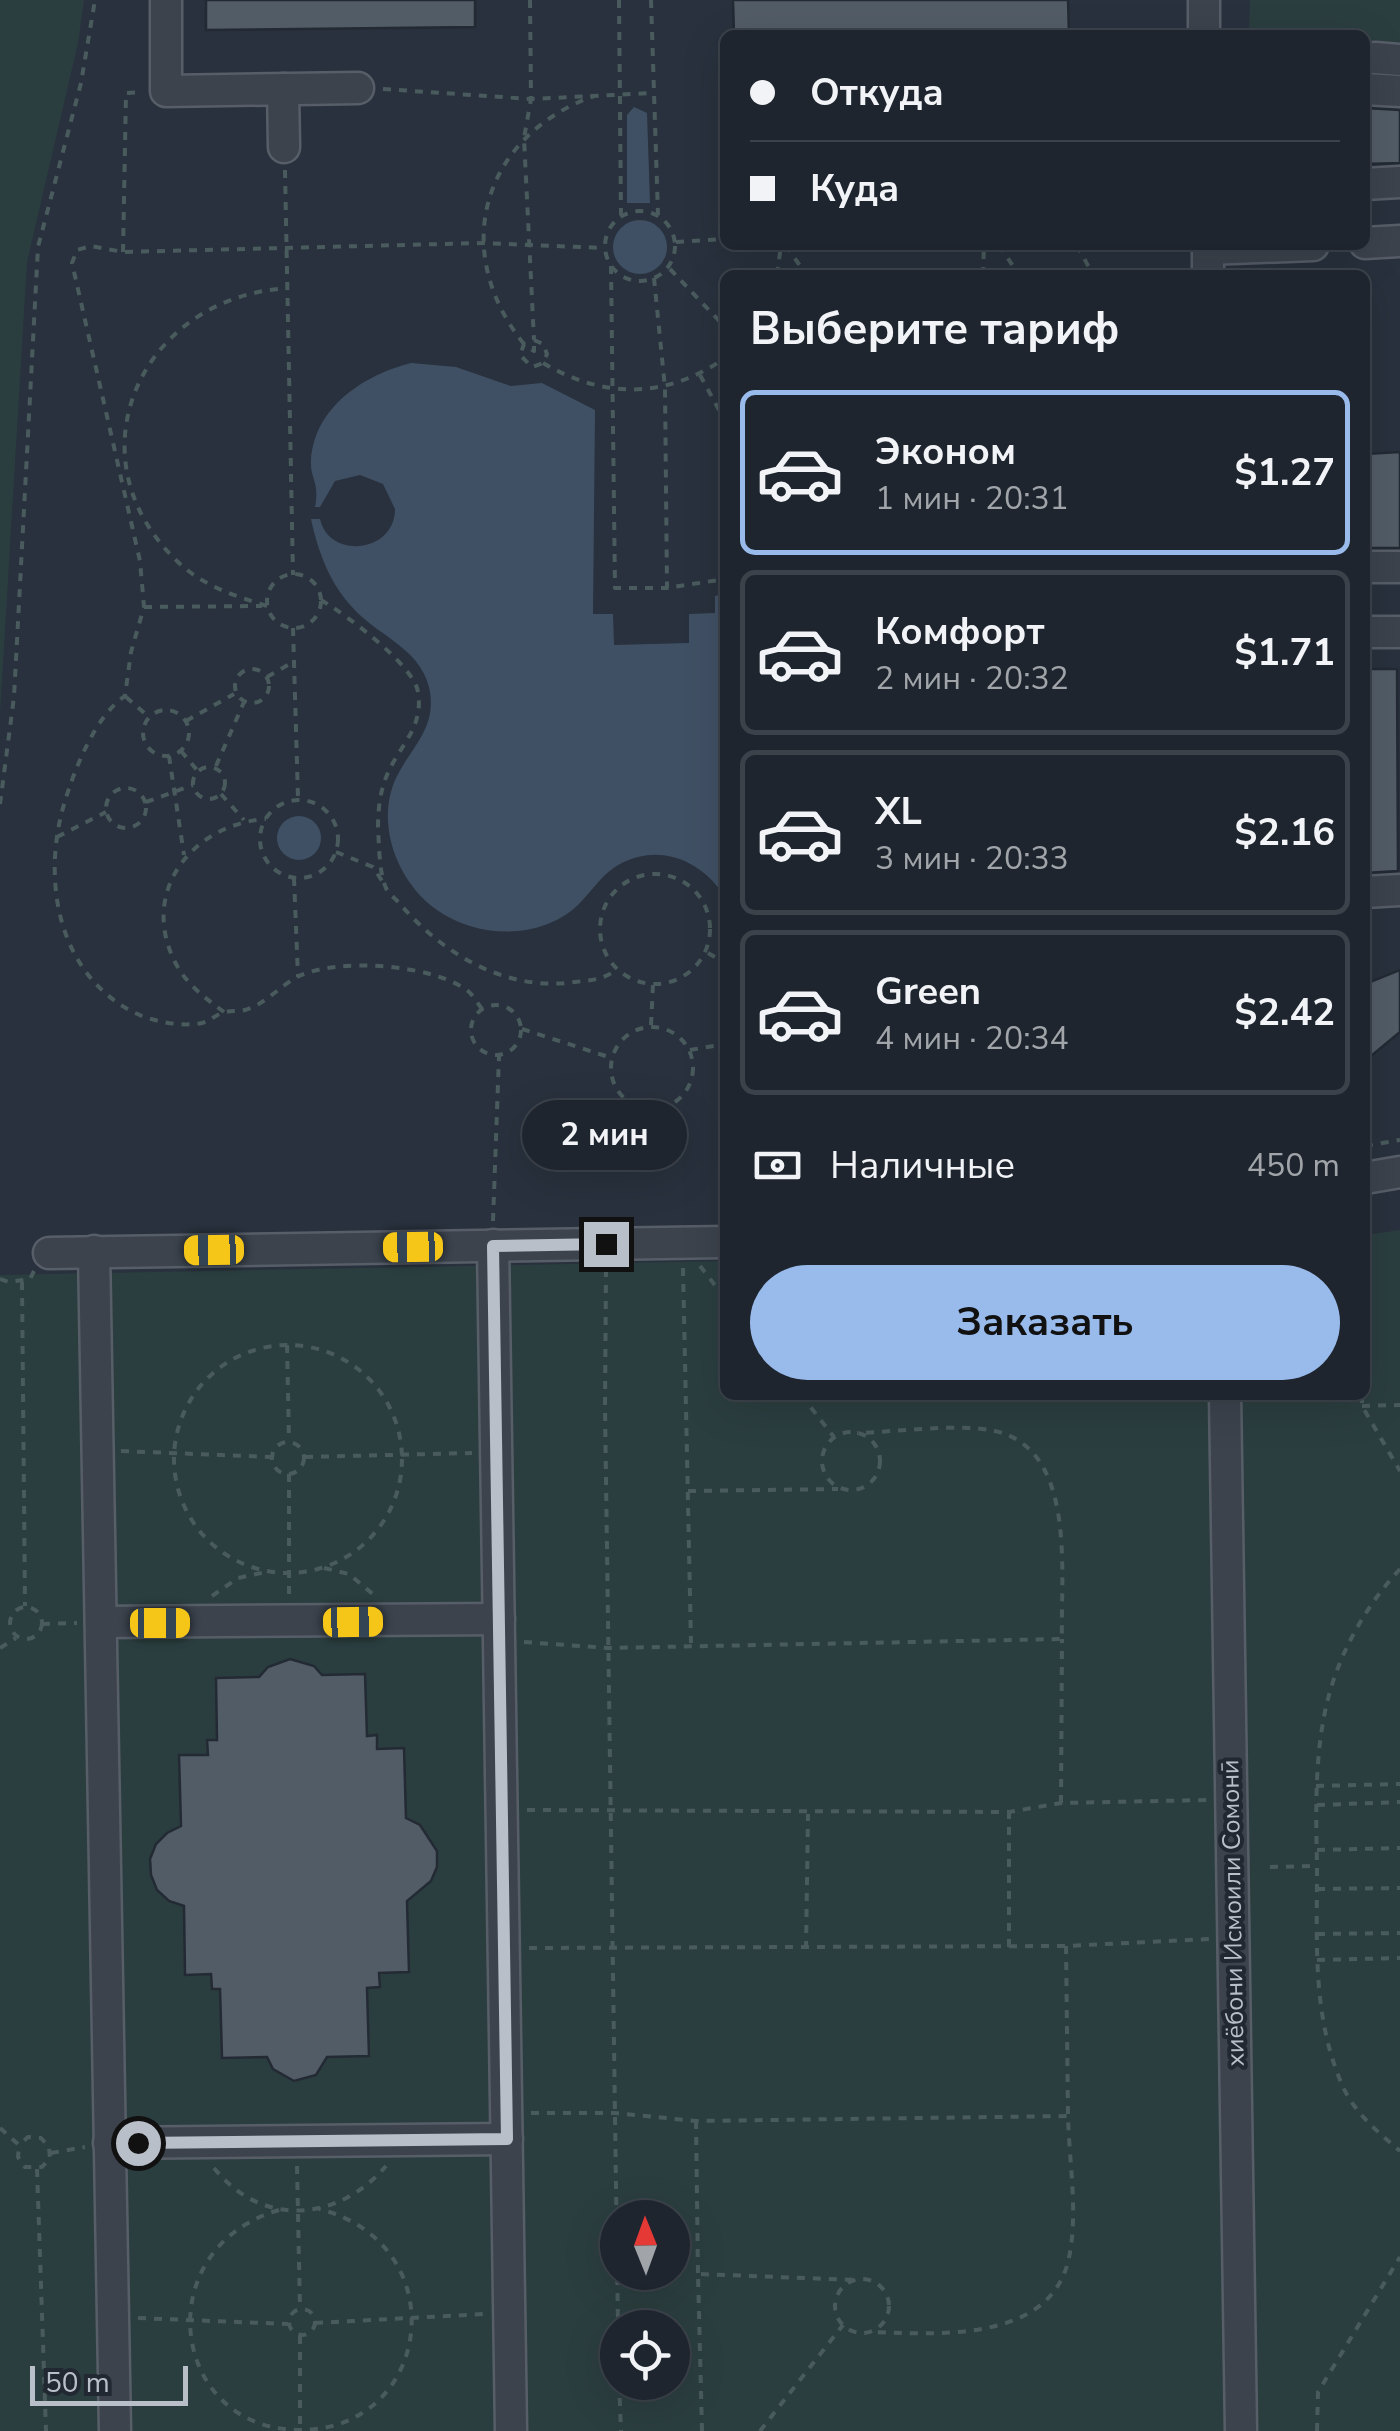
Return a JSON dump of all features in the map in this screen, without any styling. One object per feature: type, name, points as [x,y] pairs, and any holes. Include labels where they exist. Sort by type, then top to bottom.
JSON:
[{"type":"street","points":[[166,0],[166,91],[358,88]]},
{"type":"street","points":[[1204,0],[1204,30]]},
{"type":"street","points":[[283,89],[284,147]]},
{"type":"street","points":[[1370,89],[1400,91]]},
{"type":"street","points":[[1370,184],[1400,182]]},
{"type":"street","points":[[1370,242],[1400,240]]},
{"type":"street","points":[[1208,256],[1265,250]]},
{"type":"street","points":[[1370,567],[1400,567]]},
{"type":"street","points":[[1370,632],[1400,632]]},
{"type":"street","points":[[1370,892],[1400,890]]},
{"type":"street","points":[[1370,1177],[1400,1172]]},
{"type":"street","points":[[49,1253],[720,1242]]},
{"type":"street","points":[[493,1246],[510,2431]]},
{"type":"street","points":[[94,1252],[115,2431]]},
{"type":"street","name":"хиёбони Исмоили Сомонӣ","points":[[1225,1400],[1242,2431]]},
{"type":"street","points":[[101,1622],[385,1621],[500,1630]]},
{"type":"street","points":[[109,2143],[400,2140],[507,2126]]},
{"type":"path","points":[[0,804],[14,696],[38,247],[82,83],[95,0]]},
{"type":"path","points":[[530,0],[532,99],[524,138],[534,352],[524,344],[492,292],[483,242],[492,190],[524,138],[556,112],[594,96]]},
{"type":"path","points":[[619,0],[621,216]]},
{"type":"path","points":[[652,0],[658,215]]},
{"type":"path","points":[[358,88],[532,99],[653,93]]},
{"type":"path","points":[[123,252],[126,93]]},
{"type":"path","points":[[284,147],[293,575]]},
{"type":"path","points":[[611,266],[635,281],[654,278],[669,269],[676,242],[671,229],[658,215],[639,210],[621,216],[608,230],[604,248],[611,266],[615,588],[667,588],[720,581]]},
{"type":"path","points":[[676,242],[720,240]]},
{"type":"path","points":[[482,1009],[468,991],[417,971],[359,966],[298,977],[247,1010],[224,1012],[205,1022],[175,1024],[146,1018],[110,1000],[94,986],[71,949],[57,895],[57,837],[69,788],[84,756],[112,704],[125,696],[144,607],[140,562],[72,262],[77,250],[91,246],[123,252],[483,242],[604,248]]},
{"type":"path","points":[[669,269],[720,323]]},
{"type":"path","points":[[654,278],[665,388],[667,588]]},
{"type":"path","points":[[267,606],[208,584],[158,542],[141,514],[130,484],[127,435],[137,388],[152,359],[172,334],[227,298],[289,288]]},
{"type":"path","points":[[534,340],[546,349],[543,363]]},
{"type":"path","points":[[524,344],[522,361],[532,368],[543,363]]},
{"type":"path","points":[[543,363],[567,377],[613,390],[665,388],[700,375],[720,361]]},
{"type":"path","points":[[700,375],[720,412]]},
{"type":"path","points":[[320,600],[316,617],[302,627],[279,624],[267,606],[267,597],[276,581],[293,575],[312,582],[320,600],[410,671],[418,691],[413,732],[386,776],[380,795],[378,828],[386,888]]},
{"type":"path","points":[[144,607],[267,606]]},
{"type":"path","points":[[293,628],[298,800]]},
{"type":"path","points":[[266,676],[294,661]]},
{"type":"path","points":[[256,670],[266,676],[269,689],[263,700],[244,702],[236,693],[235,680],[244,671],[256,670]]},
{"type":"path","points":[[186,721],[236,693]]},
{"type":"path","points":[[125,696],[149,717]]},
{"type":"path","points":[[216,768],[244,702]]},
{"type":"path","points":[[168,710],[186,721],[189,736],[181,751],[169,756],[153,753],[143,740],[149,717],[168,710]]},
{"type":"path","points":[[181,751],[198,771]]},
{"type":"path","points":[[169,756],[184,858]]},
{"type":"path","points":[[198,771],[216,768]]},
{"type":"path","points":[[193,786],[202,798],[212,799],[221,794],[226,780],[216,768]]},
{"type":"path","points":[[193,786],[198,771]]},
{"type":"path","points":[[145,802],[193,786]]},
{"type":"path","points":[[132,789],[145,802],[144,816],[134,826],[120,827],[107,811],[109,798],[118,790],[132,789]]},
{"type":"path","points":[[221,794],[244,820]]},
{"type":"path","points":[[298,800],[326,810],[335,823],[336,852],[320,872],[294,878],[268,863],[261,849],[260,834],[266,819],[280,806],[298,800]]},
{"type":"path","points":[[57,837],[107,811]]},
{"type":"path","points":[[224,1012],[187,981],[167,942],[166,898],[184,858],[221,828],[244,820],[266,819]]},
{"type":"path","points":[[336,852],[374,867],[386,888],[420,927],[442,945],[489,971],[520,980],[563,984],[607,978],[617,970]]},
{"type":"path","points":[[662,874],[681,880],[696,891],[707,908],[711,926],[706,952],[686,976],[653,984],[630,979],[617,970],[604,951],[599,932],[610,896],[625,882],[643,875],[662,874]]},
{"type":"path","points":[[294,878],[298,977]]},
{"type":"path","points":[[706,952],[720,960]]},
{"type":"path","points":[[651,1027],[653,984]]},
{"type":"path","points":[[522,1029],[516,1047],[498,1056],[480,1050],[471,1034],[471,1024],[482,1009],[492,1005],[512,1010],[522,1029],[612,1058]]},
{"type":"path","points":[[651,1027],[674,1033],[690,1050],[690,1084],[676,1102],[653,1110],[621,1096],[611,1075],[612,1058],[629,1034],[651,1027]]},
{"type":"path","points":[[690,1050],[720,1045]]},
{"type":"path","points":[[493,1246],[498,1056]]},
{"type":"path","points":[[1370,1145],[1400,1140]]},
{"type":"path","points":[[682,1243],[720,1292]]},
{"type":"path","points":[[682,1243],[691,1645]]},
{"type":"path","points":[[606,1244],[618,2310]]},
{"type":"path","points":[[0,1279],[30,1279],[38,1259],[49,1253]]},
{"type":"path","points":[[22,1282],[25,1606]]},
{"type":"path","points":[[287,1345],[289,1441]]},
{"type":"path","points":[[189,1623],[223,1586],[238,1578],[319,1568],[350,1554],[375,1532],[398,1488],[402,1454],[388,1404],[366,1377],[322,1350],[287,1345],[252,1351],[206,1378],[186,1408],[174,1452],[180,1494],[196,1526],[221,1551],[271,1571]]},
{"type":"path","points":[[806,1400],[834,1437]]},
{"type":"path","points":[[1362,1400],[1400,1472]]},
{"type":"path","points":[[1362,1406],[1400,1404]]},
{"type":"path","points":[[834,1437],[990,1430],[1023,1444],[1041,1463],[1058,1498],[1062,1640],[1060,1802]]},
{"type":"path","points":[[688,1491],[842,1490],[868,1485],[880,1462],[877,1449],[857,1433]]},
{"type":"path","points":[[834,1437],[822,1459],[831,1483],[842,1490]]},
{"type":"path","points":[[289,1441],[300,1446],[305,1457],[301,1469],[290,1474],[276,1470],[272,1457],[275,1448],[289,1441]]},
{"type":"path","points":[[98,1451],[272,1457]]},
{"type":"path","points":[[305,1457],[497,1452]]},
{"type":"path","points":[[289,1623],[290,1474]]},
{"type":"path","points":[[319,1568],[349,1574],[362,1582],[381,1606],[385,1621]]},
{"type":"path","points":[[1400,1570],[1368,1610],[1336,1674],[1322,1725],[1316,1786],[1317,1960],[1323,2023],[1345,2092],[1371,2126],[1400,2151]]},
{"type":"path","points":[[0,1648],[16,1638],[34,1638],[42,1624],[37,1610],[25,1606]]},
{"type":"path","points":[[16,1638],[10,1618],[25,1606]]},
{"type":"path","points":[[42,1624],[101,1622]]},
{"type":"path","points":[[500,1630],[608,1648],[1062,1640]]},
{"type":"path","points":[[1316,1786],[1400,1784]]},
{"type":"path","points":[[503,1810],[1009,1812],[1060,1802],[1232,1800]]},
{"type":"path","points":[[1317,1805],[1400,1802]]},
{"type":"path","points":[[806,1949],[808,1812]]},
{"type":"path","points":[[1008,1947],[1009,1812]]},
{"type":"path","points":[[1317,1850],[1400,1848]]},
{"type":"path","points":[[1270,1867],[1317,1866]]},
{"type":"path","points":[[1317,1889],[1400,1888]]},
{"type":"path","points":[[1317,1934],[1400,1933]]},
{"type":"path","points":[[504,1948],[1008,1947],[1234,1939]]},
{"type":"path","points":[[857,2280],[841,2290],[837,2298],[838,2317],[843,2325],[860,2333],[1005,2326],[1028,2316],[1058,2287],[1070,2247],[1066,1946]]},
{"type":"path","points":[[1317,1960],[1400,1958]]},
{"type":"path","points":[[507,2126],[614,2113],[696,2121],[1068,2116]]},
{"type":"path","points":[[696,2121],[702,2431]]},
{"type":"path","points":[[0,2128],[19,2145],[20,2163],[37,2169]]},
{"type":"path","points":[[19,2145],[34,2136],[46,2141],[50,2153],[47,2163],[37,2169]]},
{"type":"path","points":[[196,2142],[223,2179],[239,2193],[279,2210],[300,2211],[350,2199],[388,2164],[400,2140]]},
{"type":"path","points":[[296,2142],[300,2309]]},
{"type":"path","points":[[50,2153],[109,2143]]},
{"type":"path","points":[[37,2169],[46,2431]]},
{"type":"path","points":[[279,2210],[242,2224],[212,2251],[194,2286],[189,2318],[196,2358],[224,2400],[251,2419],[300,2430],[351,2419],[380,2398],[400,2371],[413,2320],[406,2281],[387,2247],[356,2222],[319,2209]]},
{"type":"path","points":[[1317,2431],[1318,2392],[1400,2258]]},
{"type":"path","points":[[698,2274],[857,2280],[880,2285],[890,2306],[880,2327],[870,2332]]},
{"type":"path","points":[[288,2324],[291,2314],[300,2309],[310,2312],[315,2323]]},
{"type":"path","points":[[315,2323],[509,2312]]},
{"type":"path","points":[[112,2318],[288,2324],[300,2336],[300,2430]]},
{"type":"path","points":[[300,2336],[310,2332],[315,2323]]},
{"type":"path","points":[[760,2431],[843,2325]]},
{"type":"path","points":[[619,2400],[620,2431]]},
{"type":"shaded area","points":[[0,0],[84,0],[78,43],[27,262],[0,713]]},
{"type":"shaded area","points":[[1250,0],[1400,0],[1400,48],[1370,51],[1370,30],[1249,30]]},
{"type":"shaded area","points":[[1400,1230],[1400,2431],[0,2431],[0,1275],[720,1261],[720,1400],[1370,1400],[1370,1234]]},
{"type":"water","points":[[634,107],[647,113],[650,203],[627,203],[627,115]]},
{"type":"water","points":[[640,220],[659,228],[667,247],[659,266],[640,274],[621,266],[613,247],[621,228]]},
{"type":"water","points":[[411,363],[456,367],[511,386],[542,383],[595,410],[593,614],[613,614],[614,645],[689,643],[689,614],[715,613],[715,596],[720,595],[720,890],[690,864],[676,858],[646,855],[615,867],[563,916],[546,925],[509,932],[453,920],[411,884],[393,850],[388,812],[397,776],[427,724],[429,687],[424,673],[407,651],[362,617],[344,597],[326,566],[311,519],[320,519],[336,541],[361,546],[385,535],[392,524],[395,509],[383,484],[360,475],[335,481],[320,507],[315,507],[311,461],[314,442],[332,409],[359,385]]},
{"type":"water","points":[[299,816],[315,822],[321,838],[315,854],[299,860],[283,854],[277,838],[283,822]]},
{"type":"building","points":[[206,0],[475,0],[475,27],[206,30]]},
{"type":"building","points":[[733,0],[1068,0],[1069,30],[734,30]]},
{"type":"building","points":[[1370,108],[1400,110],[1400,163],[1370,164]]},
{"type":"building","points":[[1400,452],[1400,548],[1370,548],[1370,454]]},
{"type":"building","points":[[1370,669],[1397,669],[1398,871],[1370,873]]},
{"type":"building","points":[[1400,970],[1400,1032],[1370,1057],[1370,982]]},
{"type":"building","points":[[290,1659],[314,1666],[322,1675],[365,1674],[367,1736],[377,1735],[377,1749],[404,1748],[406,1818],[420,1825],[437,1851],[437,1867],[431,1881],[407,1901],[409,1972],[379,1973],[380,1987],[367,1988],[369,2056],[327,2057],[316,2075],[294,2081],[273,2069],[267,2057],[222,2058],[220,1989],[212,1989],[211,1974],[185,1975],[184,1906],[169,1901],[157,1890],[150,1859],[156,1844],[181,1826],[179,1755],[208,1755],[207,1740],[217,1740],[216,1678],[259,1677],[268,1667]]},
{"type":"route","points":[[138,2143],[507,2139],[493,1246],[606,1244]]}]
